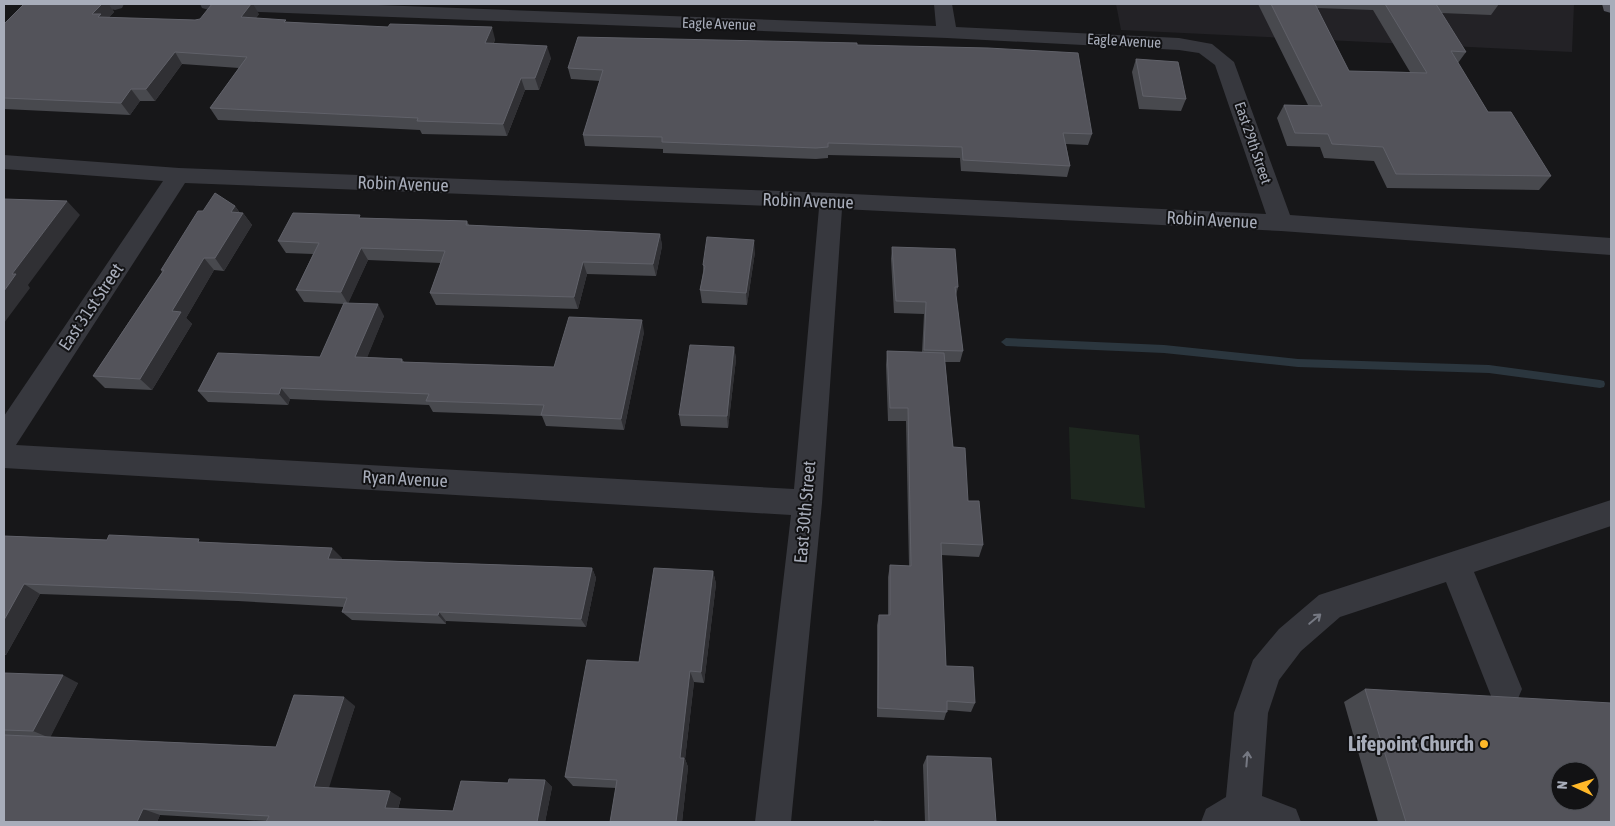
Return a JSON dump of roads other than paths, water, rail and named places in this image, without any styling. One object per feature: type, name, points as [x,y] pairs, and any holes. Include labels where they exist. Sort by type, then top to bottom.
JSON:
[{"type":"street","name":"Eagle Avenue","points":[[209,4],[336,6],[740,25],[947,32],[1179,44],[1205,48],[1224,62]]},
{"type":"street","points":[[740,25],[744,4]]},
{"type":"street","points":[[943,4],[947,32]]},
{"type":"street","name":"East 29th Street","points":[[1224,62],[1281,223]]},
{"type":"street","name":"Robin Avenue","points":[[4,162],[179,175],[832,201],[1281,223],[1611,247]]},
{"type":"street","name":"East 31st Street","points":[[4,438],[179,175]]},
{"type":"street","name":"East 30th Street","points":[[773,822],[807,503],[832,201]]},
{"type":"street","name":"Ryan Avenue","points":[[4,456],[807,503]]},
{"type":"street","points":[[1284,822],[1231,815],[1251,713],[1265,671],[1290,640],[1330,606],[1611,513]]},
{"type":"street","points":[[1455,564],[1505,689]]},
{"type":"waterway","points":[[1006,342],[1164,349],[1298,363],[1489,369],[1600,384]]},
{"type":"place","name":"Lifepoint Church","points":[[1484,744]]}]
